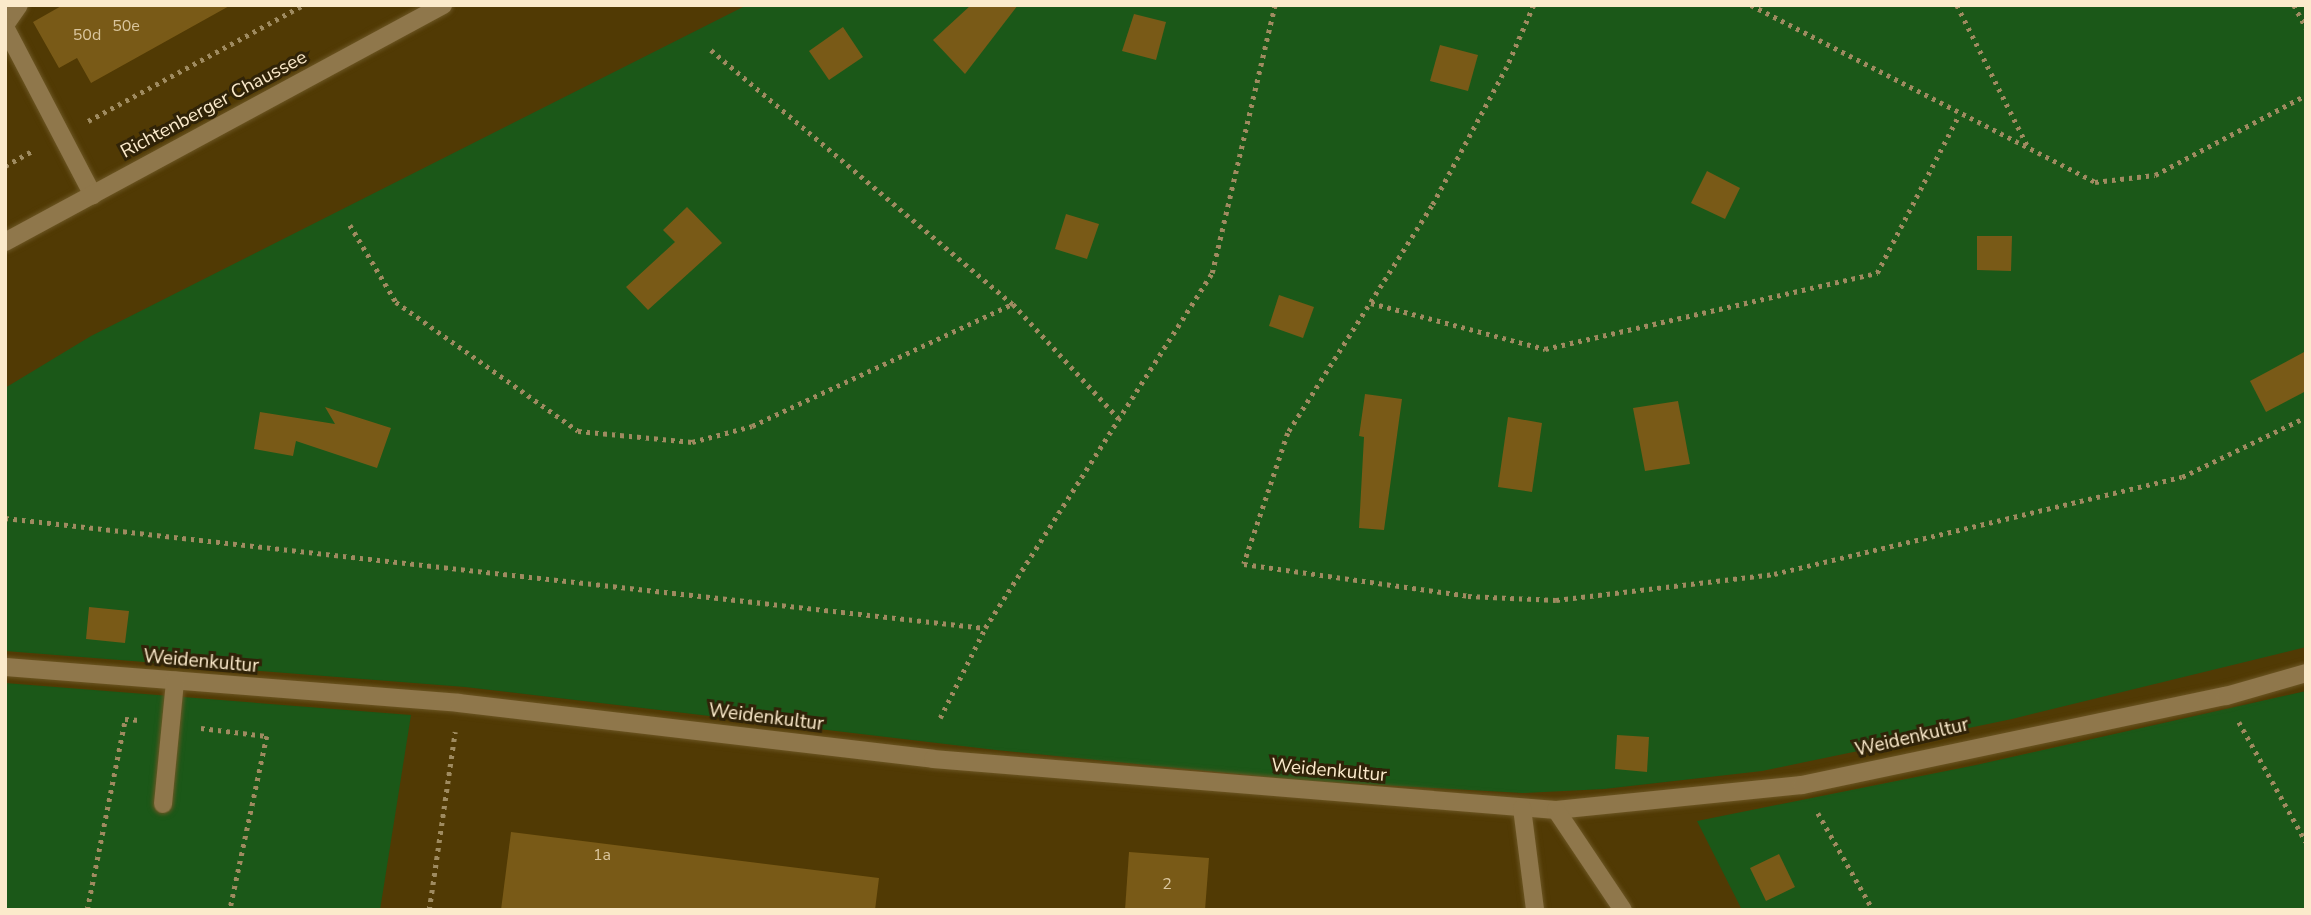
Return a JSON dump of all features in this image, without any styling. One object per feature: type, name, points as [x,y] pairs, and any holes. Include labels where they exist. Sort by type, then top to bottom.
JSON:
[{"type":"street","points":[[19,5],[5,26],[64,134],[93,195]]},
{"type":"street","name":"Richtenberger Chaussee","points":[[5,242],[443,5]]},
{"type":"street","name":"Weidenkultur","points":[[5,667],[459,703],[933,759],[1556,810],[1802,785],[2226,696],[2306,673]]},
{"type":"street","points":[[163,803],[175,681]]},
{"type":"street","points":[[1522,808],[1535,910]]},
{"type":"street","points":[[1556,810],[1623,910]]},
{"type":"path","points":[[5,166],[303,5]]},
{"type":"path","points":[[940,718],[985,628],[1212,273],[1275,5]]},
{"type":"path","points":[[1534,5],[1507,67],[1432,206],[1288,433],[1244,564],[1468,596],[1556,600],[1774,574],[2182,478],[2306,417]]},
{"type":"path","points":[[1751,5],[1959,115],[2095,182],[2155,175],[2306,95]]},
{"type":"path","points":[[1956,5],[2029,150]]},
{"type":"path","points":[[2294,5],[2306,28]]},
{"type":"path","points":[[710,50],[1013,304],[1119,419]]},
{"type":"path","points":[[1371,303],[1545,349],[1877,273],[1959,115]]},
{"type":"path","points":[[350,225],[396,302],[578,431],[692,442],[752,426],[1013,304]]},
{"type":"path","points":[[5,519],[985,628]]},
{"type":"path","points":[[2226,696],[2306,842]]},
{"type":"path","points":[[429,910],[459,703]]},
{"type":"path","points":[[1802,785],[1873,910]]},
{"type":"green space","points":[[747,5],[2306,5],[2306,647],[2012,719],[1762,771],[1604,789],[1523,793],[1308,781],[996,750],[465,687],[5,651],[5,388],[91,336]]},
{"type":"green space","points":[[5,683],[411,715],[380,910],[5,910]]},
{"type":"green space","points":[[2306,691],[2306,910],[1742,910],[1697,821],[1976,765]]},
{"type":"building","points":[[63,5],[231,5],[91,83],[77,58],[59,68],[33,22]]},
{"type":"building","points":[[971,5],[1018,5],[965,74],[933,40]]},
{"type":"building","points":[[1134,14],[1166,22],[1156,60],[1122,51]]},
{"type":"building","points":[[843,27],[863,57],[829,80],[809,51]]},
{"type":"building","points":[[1440,45],[1478,55],[1468,91],[1430,81]]},
{"type":"building","points":[[1707,171],[1740,188],[1725,219],[1691,203]]},
{"type":"building","points":[[687,207],[722,243],[648,310],[626,287],[675,242],[663,230]]},
{"type":"building","points":[[1066,214],[1099,224],[1087,259],[1055,249]]},
{"type":"building","points":[[1977,236],[2012,236],[2011,271],[1977,270]]},
{"type":"building","points":[[1279,295],[1314,307],[1303,338],[1269,326]]},
{"type":"building","points":[[2306,351],[2306,391],[2266,412],[2250,381]]},
{"type":"building","points":[[1365,394],[1402,399],[1384,530],[1359,528],[1364,437],[1359,436]]},
{"type":"building","points":[[1678,401],[1690,464],[1645,471],[1633,408]]},
{"type":"building","points":[[325,407],[391,428],[377,468],[296,441],[293,456],[254,449],[260,412],[335,424]]},
{"type":"building","points":[[1508,417],[1542,423],[1532,492],[1498,487]]},
{"type":"building","points":[[89,607],[129,611],[125,643],[86,639]]},
{"type":"building","points":[[1617,735],[1649,737],[1647,772],[1615,769]]},
{"type":"building","points":[[511,832],[879,878],[875,910],[501,910]]},
{"type":"building","points":[[1129,852],[1209,858],[1205,910],[1125,910]]},
{"type":"building","points":[[1779,854],[1795,887],[1766,901],[1750,868]]}]
